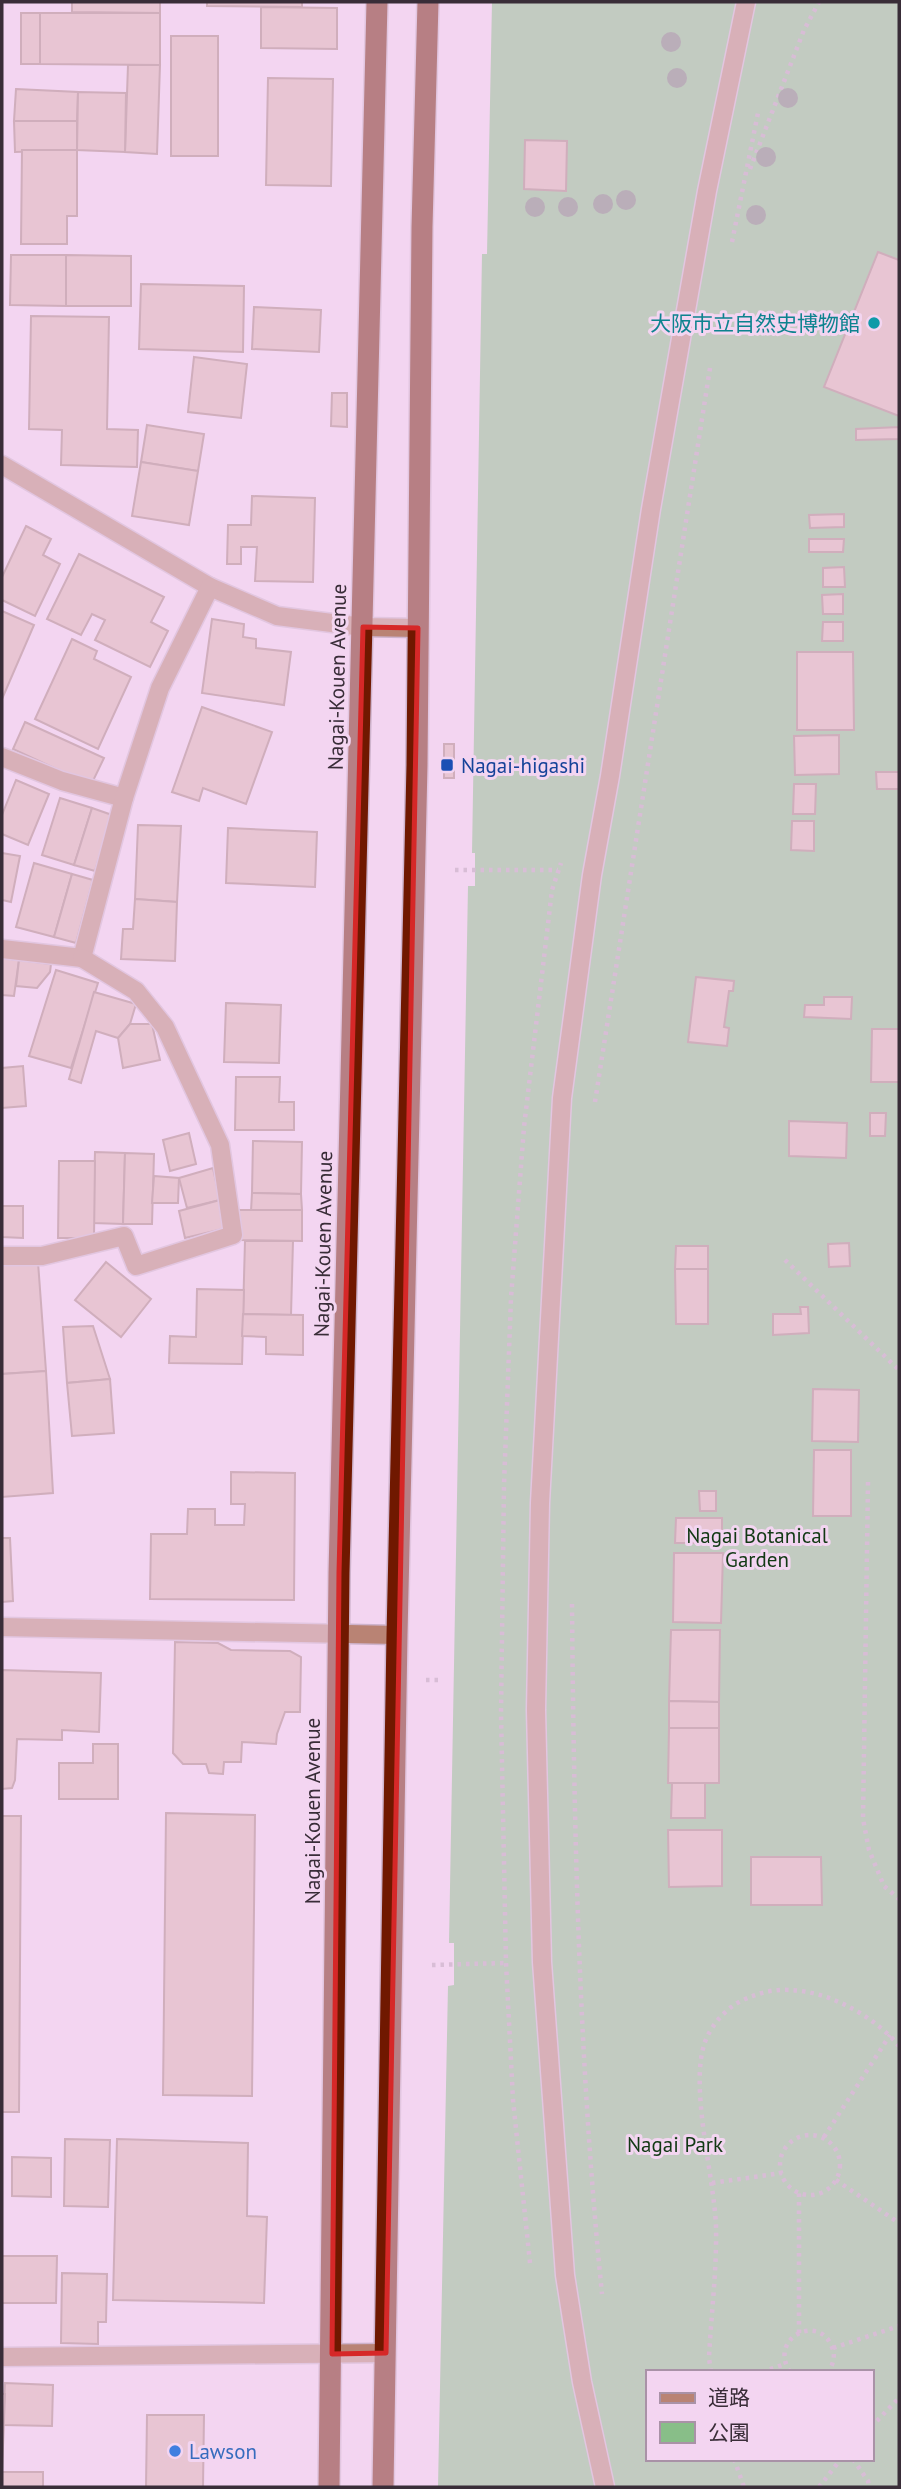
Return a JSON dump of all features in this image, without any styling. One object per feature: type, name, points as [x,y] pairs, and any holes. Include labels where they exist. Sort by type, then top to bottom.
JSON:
[{"type":"highway","name":"Nagai-Kouen Avenue","points":[[330,2487],[338,1634],[377,2]]},
{"type":"highway","points":[[383,2487],[397,1635],[417,765],[422,214],[428,2]]},
{"type":"street","points":[[606,2487],[582,2382],[565,2275],[542,1962],[536,1710],[540,1517],[562,1112],[592,875],[651,509],[707,191],[746,2]]},
{"type":"street","points":[[2,466],[210,587],[277,616],[363,626],[418,628]]},
{"type":"street","points":[[82,958],[124,798],[160,688],[210,587]]},
{"type":"street","points":[[2,757],[62,780],[124,798]]},
{"type":"street","points":[[2,949],[82,958],[136,991],[164,1027],[220,1146],[233,1235],[136,1266],[124,1236],[42,1256],[2,1256]]},
{"type":"street","points":[[2,1626],[397,1635]]},
{"type":"street","points":[[2,2357],[386,2353]]},
{"type":"path","points":[[731,250],[744,183],[799,42],[819,2]]},
{"type":"path","points":[[595,1107],[712,358]]},
{"type":"path","points":[[456,870],[558,870]]},
{"type":"path","points":[[785,1260],[899,1370]]},
{"type":"path","points":[[868,1482],[863,1819],[869,1850],[884,1886],[899,1899]]},
{"type":"path","points":[[572,1592],[578,1907],[587,2106],[603,2297]]},
{"type":"path","points":[[426,1680],[439,1680]]},
{"type":"path","points":[[432,1965],[506,1963]]},
{"type":"path","points":[[711,2370],[716,2228],[700,2065],[705,2040],[733,2005],[773,1990],[813,1992],[833,1999],[890,2035],[899,2046]]},
{"type":"path","points":[[824,2138],[890,2035]]},
{"type":"path","points":[[806,2135],[824,2138],[834,2146],[838,2155],[836,2180],[826,2190],[817,2194],[799,2193],[782,2173],[780,2162],[788,2144],[806,2135]]},
{"type":"path","points":[[712,2183],[782,2173]]},
{"type":"path","points":[[836,2180],[899,2223]]},
{"type":"path","points":[[799,2193],[799,2333]]},
{"type":"path","points":[[833,2348],[899,2326]]},
{"type":"path","points":[[789,2370],[784,2356],[788,2342],[799,2333],[816,2331],[830,2341],[833,2348],[833,2363],[829,2370]]},
{"type":"path","points":[[768,2370],[785,2364]]},
{"type":"path","points":[[873,2425],[899,2398]]},
{"type":"path","points":[[735,2461],[744,2487]]},
{"type":"path","points":[[819,2487],[839,2461]]},
{"type":"path","points":[[854,2461],[869,2487]]},
{"type":"highlighted area","points":[[363,627],[418,628],[386,2353],[332,2354],[339,1573]]},
{"type":"green space","name":"Nagai Park","points":[[492,2],[899,2],[899,2487],[438,2487],[448,1986],[454,1985],[454,1943],[449,1943],[468,886],[475,886],[475,853],[472,853],[482,254],[487,254]]},
{"type":"building","points":[[72,2],[160,2],[160,13],[72,12]]},
{"type":"building","points":[[207,2],[302,2],[302,7],[207,6]]},
{"type":"building","points":[[261,7],[337,8],[337,49],[261,48]]},
{"type":"building","points":[[21,13],[40,13],[40,64],[21,64]]},
{"type":"building","points":[[40,13],[160,13],[160,65],[40,64]]},
{"type":"building","points":[[171,36],[218,36],[218,156],[171,156]]},
{"type":"building","points":[[128,65],[160,65],[157,154],[125,152]]},
{"type":"building","points":[[268,78],[333,79],[331,186],[266,185]]},
{"type":"building","points":[[16,89],[78,92],[77,121],[14,121]]},
{"type":"building","points":[[78,92],[126,93],[125,152],[77,150]]},
{"type":"building","points":[[14,121],[77,121],[77,150],[15,152]]},
{"type":"building","points":[[525,140],[567,141],[566,191],[524,189]]},
{"type":"building","points":[[22,150],[77,150],[77,216],[67,216],[67,244],[21,244]]},
{"type":"building","name":"大阪市立自然史博物館","points":[[878,252],[899,260],[899,416],[824,387]]},
{"type":"building","points":[[11,255],[66,255],[66,306],[10,305]]},
{"type":"building","points":[[66,255],[131,256],[131,306],[66,306]]},
{"type":"building","points":[[141,284],[244,286],[243,352],[139,349]]},
{"type":"building","points":[[254,307],[321,310],[319,352],[252,349]]},
{"type":"building","points":[[31,316],[109,317],[107,429],[138,430],[137,467],[61,465],[62,430],[29,429]]},
{"type":"building","points":[[194,357],[247,364],[241,418],[188,412]]},
{"type":"building","points":[[332,393],[347,393],[347,427],[331,426]]},
{"type":"building","points":[[147,425],[204,434],[198,471],[141,462]]},
{"type":"building","points":[[899,427],[899,439],[856,440],[856,429]]},
{"type":"building","points":[[141,462],[198,471],[189,525],[132,516]]},
{"type":"building","points":[[252,496],[315,498],[313,582],[255,581],[257,547],[241,547],[241,564],[227,564],[228,525],[251,525]]},
{"type":"building","points":[[844,514],[844,527],[810,528],[809,515]]},
{"type":"building","points":[[26,526],[51,539],[43,555],[60,564],[35,616],[2,600],[2,577]]},
{"type":"building","points":[[809,539],[844,539],[843,552],[809,552]]},
{"type":"building","points":[[79,554],[164,597],[151,622],[168,631],[150,667],[95,640],[105,620],[92,614],[81,635],[47,619]]},
{"type":"building","points":[[844,567],[845,587],[823,587],[823,568]]},
{"type":"building","points":[[843,594],[843,614],[823,614],[822,595]]},
{"type":"building","points":[[2,611],[34,625],[2,699]]},
{"type":"building","points":[[212,619],[244,624],[243,637],[256,639],[256,648],[291,652],[284,705],[202,693]]},
{"type":"building","points":[[823,622],[843,622],[843,641],[822,641]]},
{"type":"building","points":[[72,639],[97,651],[94,659],[131,677],[98,749],[35,719]]},
{"type":"building","points":[[797,652],[853,652],[854,730],[797,730]]},
{"type":"building","points":[[202,707],[272,732],[246,804],[203,788],[199,801],[172,792]]},
{"type":"building","points":[[25,722],[104,758],[91,785],[13,749]]},
{"type":"building","points":[[839,735],[839,774],[795,775],[794,736]]},
{"type":"building","points":[[444,744],[454,744],[454,778],[444,778]]},
{"type":"building","points":[[876,772],[899,772],[899,789],[877,789]]},
{"type":"building","points":[[16,780],[49,794],[28,845],[2,834],[2,815]]},
{"type":"building","points":[[794,784],[816,784],[815,814],[793,814]]},
{"type":"building","points":[[60,798],[92,808],[74,865],[42,855]]},
{"type":"building","points":[[92,808],[112,815],[95,871],[74,865]]},
{"type":"building","points":[[792,821],[814,821],[814,851],[791,850]]},
{"type":"building","points":[[138,825],[181,826],[177,902],[135,899]]},
{"type":"building","points":[[228,828],[317,832],[315,887],[226,883]]},
{"type":"building","points":[[2,853],[20,856],[11,902],[2,900]]},
{"type":"building","points":[[34,863],[72,874],[54,937],[16,927]]},
{"type":"building","points":[[72,874],[93,880],[76,943],[54,937]]},
{"type":"building","points":[[135,899],[177,902],[175,961],[121,959],[123,929],[133,929]]},
{"type":"building","points":[[2,958],[19,960],[14,996],[2,995]]},
{"type":"building","points":[[19,960],[51,964],[50,972],[37,988],[16,986]]},
{"type":"building","points":[[56,970],[98,983],[71,1068],[29,1056]]},
{"type":"building","points":[[696,977],[734,981],[733,991],[729,991],[724,1027],[729,1028],[727,1046],[688,1042]]},
{"type":"building","points":[[94,992],[136,1004],[130,1024],[118,1038],[96,1031],[81,1083],[69,1079]]},
{"type":"building","points":[[824,997],[852,997],[851,1019],[804,1017],[805,1005],[824,1005]]},
{"type":"building","points":[[226,1003],[281,1005],[279,1063],[224,1062]]},
{"type":"building","points":[[130,1024],[152,1024],[160,1060],[123,1068],[118,1038]]},
{"type":"building","points":[[872,1029],[899,1029],[899,1082],[871,1082]]},
{"type":"building","points":[[23,1066],[26,1106],[2,1108],[2,1068]]},
{"type":"building","points":[[236,1077],[280,1077],[279,1102],[294,1102],[294,1130],[235,1130]]},
{"type":"building","points":[[870,1113],[886,1113],[885,1136],[870,1136]]},
{"type":"building","points":[[789,1121],[847,1123],[846,1158],[789,1156]]},
{"type":"building","points":[[189,1133],[196,1164],[170,1171],[163,1140]]},
{"type":"building","points":[[253,1141],[302,1142],[301,1194],[252,1193]]},
{"type":"building","points":[[95,1152],[125,1153],[123,1224],[93,1223]]},
{"type":"building","points":[[125,1153],[154,1154],[152,1224],[123,1224]]},
{"type":"building","points":[[59,1161],[95,1161],[94,1238],[58,1238]]},
{"type":"building","points":[[213,1168],[220,1200],[187,1208],[179,1178]]},
{"type":"building","points":[[154,1176],[179,1178],[178,1203],[152,1203]]},
{"type":"building","points":[[252,1193],[301,1194],[302,1210],[251,1211]]},
{"type":"building","points":[[220,1200],[227,1228],[185,1238],[179,1211]]},
{"type":"building","points":[[2,1206],[23,1206],[23,1238],[2,1237]]},
{"type":"building","points":[[239,1210],[302,1210],[302,1241],[239,1240]]},
{"type":"building","points":[[245,1241],[293,1241],[291,1315],[243,1314]]},
{"type":"building","points":[[849,1243],[850,1266],[829,1267],[828,1244]]},
{"type":"building","points":[[676,1246],[708,1246],[708,1269],[675,1269]]},
{"type":"building","points":[[38,1262],[46,1371],[2,1374],[2,1264]]},
{"type":"building","points":[[106,1262],[151,1299],[121,1337],[75,1300]]},
{"type":"building","points":[[675,1269],[708,1269],[708,1324],[676,1324]]},
{"type":"building","points":[[197,1289],[244,1290],[242,1364],[169,1363],[170,1336],[196,1337]]},
{"type":"building","points":[[800,1307],[808,1307],[809,1333],[773,1335],[773,1314],[801,1314]]},
{"type":"building","points":[[243,1314],[303,1315],[303,1355],[266,1354],[266,1337],[242,1336]]},
{"type":"building","points":[[93,1326],[110,1379],[67,1383],[63,1327]]},
{"type":"building","points":[[46,1371],[53,1493],[2,1497],[2,1374]]},
{"type":"building","points":[[110,1379],[114,1433],[72,1436],[67,1383]]},
{"type":"building","points":[[813,1389],[859,1390],[858,1442],[812,1441]]},
{"type":"building","points":[[814,1450],[851,1450],[851,1516],[813,1516]]},
{"type":"building","points":[[231,1472],[295,1473],[294,1600],[150,1599],[151,1534],[187,1534],[188,1509],[215,1509],[215,1525],[244,1525],[245,1504],[231,1504]]},
{"type":"building","points":[[699,1491],[716,1491],[716,1511],[700,1511]]},
{"type":"building","points":[[676,1518],[722,1518],[722,1543],[675,1543]]},
{"type":"building","points":[[2,1538],[10,1538],[13,1601],[2,1602]]},
{"type":"building","points":[[674,1553],[723,1553],[721,1623],[673,1622]]},
{"type":"building","points":[[671,1630],[720,1630],[719,1702],[669,1701]]},
{"type":"building","points":[[175,1642],[218,1643],[231,1650],[290,1651],[301,1657],[300,1712],[285,1712],[276,1744],[242,1742],[241,1762],[224,1762],[223,1774],[209,1773],[206,1764],[183,1764],[173,1753]]},
{"type":"building","points":[[2,1670],[101,1673],[99,1732],[62,1730],[62,1740],[17,1739],[15,1780],[12,1788],[2,1789]]},
{"type":"building","points":[[669,1701],[719,1702],[719,1728],[669,1728]]},
{"type":"building","points":[[669,1728],[719,1728],[719,1783],[668,1783]]},
{"type":"building","points":[[93,1744],[118,1744],[118,1799],[59,1799],[59,1763],[93,1763]]},
{"type":"building","points":[[672,1783],[705,1783],[705,1818],[671,1818]]},
{"type":"building","points":[[166,1813],[255,1815],[252,2096],[163,2095]]},
{"type":"building","points":[[2,1816],[21,1816],[19,2112],[2,2112]]},
{"type":"building","points":[[668,1830],[722,1830],[722,1886],[669,1887]]},
{"type":"building","points":[[751,1857],[821,1857],[822,1905],[751,1905]]},
{"type":"building","points":[[65,2139],[110,2140],[108,2207],[64,2206]]},
{"type":"building","points":[[117,2139],[248,2143],[247,2216],[267,2217],[264,2303],[113,2300]]},
{"type":"building","points":[[12,2157],[51,2158],[51,2197],[12,2196]]},
{"type":"building","points":[[2,2256],[57,2256],[56,2303],[2,2303]]},
{"type":"building","points":[[62,2273],[107,2274],[106,2322],[98,2322],[98,2344],[61,2343]]},
{"type":"building","points":[[5,2383],[53,2385],[52,2426],[3,2425]]},
{"type":"building","points":[[2,2394],[5,2394],[2,2472]]},
{"type":"building","name":"Lawson","points":[[147,2415],[204,2415],[203,2487],[146,2487]]},
{"type":"building","points":[[2,2472],[43,2472],[43,2487],[2,2487]]},
{"type":"place","name":"大阪市立自然史博物館","points":[[874,323]]},
{"type":"place","name":"Nagai-higashi","points":[[447,765]]},
{"type":"place","name":"Lawson","points":[[175,2451]]},
{"type":"park label","name":"Nagai Botanical Garden","points":[[757,1547]]}]
